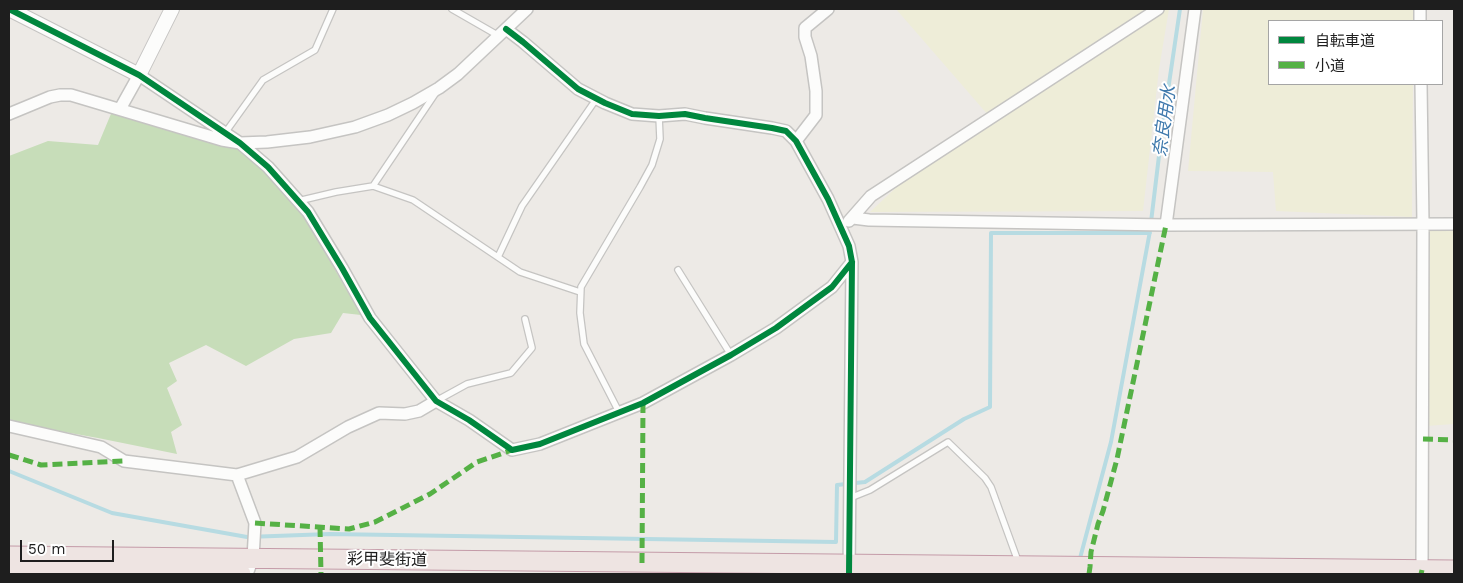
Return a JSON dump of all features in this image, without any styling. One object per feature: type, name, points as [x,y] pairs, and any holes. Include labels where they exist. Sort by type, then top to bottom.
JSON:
[{"type":"highway","name":"彩甲斐街道","points":[[9,556],[250,566],[849,569],[1020,566],[1454,570]]},
{"type":"highway","points":[[9,572],[241,574]]},
{"type":"street","points":[[9,9],[139,75],[240,143],[268,166],[308,212],[370,318],[436,401],[469,420],[512,450],[540,444],[643,403],[731,355],[776,328],[832,287],[852,262]]},
{"type":"street","points":[[120,109],[172,9]]},
{"type":"street","points":[[9,114],[50,97],[71,95],[222,140],[240,143],[310,137],[355,127],[413,104],[458,74],[527,9]]},
{"type":"street","points":[[796,141],[816,115],[816,91],[811,56],[805,37],[805,28],[828,9]]},
{"type":"street","points":[[840,228],[853,218],[871,196],[1158,9]]},
{"type":"street","points":[[1166,225],[1196,9]]},
{"type":"street","points":[[503,33],[523,42],[578,89],[632,114],[659,116],[685,114],[772,128],[786,131],[796,141],[828,199],[849,246],[852,262],[849,569]]},
{"type":"street","points":[[1421,85],[1423,224],[1422,570]]},
{"type":"street","points":[[853,218],[869,220],[1166,225],[1454,224]]},
{"type":"street","points":[[9,426],[101,447],[124,461],[237,475],[297,457],[379,413],[405,414],[419,411],[436,401]]},
{"type":"street","points":[[237,475],[255,523],[250,566]]},
{"type":"lane","points":[[225,133],[263,80],[315,50],[333,9]]},
{"type":"lane","points":[[452,9],[503,33]]},
{"type":"lane","points":[[373,186],[439,88]]},
{"type":"lane","points":[[498,257],[522,206],[597,98]]},
{"type":"lane","points":[[619,412],[584,344],[580,313],[580,292],[581,287],[652,164],[660,139],[659,116]]},
{"type":"lane","points":[[298,201],[373,186],[413,200],[520,272],[580,292]]},
{"type":"lane","points":[[678,270],[731,355]]},
{"type":"lane","points":[[436,401],[467,384],[511,373],[532,348],[525,319]]},
{"type":"lane","points":[[850,495],[870,490],[948,442],[985,478],[991,487],[1020,566]]},
{"type":"green space","points":[[896,9],[1169,9],[1159,69],[1143,211],[870,212],[902,182],[995,123]]},
{"type":"green space","points":[[1203,9],[1413,9],[1413,20],[1268,20],[1268,85],[1413,85],[1412,217],[1276,211],[1273,172],[1188,171]]},
{"type":"green space","points":[[113,109],[238,144],[268,174],[305,217],[361,315],[343,313],[331,333],[294,339],[246,366],[206,345],[169,363],[177,381],[167,388],[182,425],[171,432],[177,454],[9,422],[9,156],[48,141],[98,145]]},
{"type":"green space","points":[[1430,230],[1454,230],[1454,421],[1453,424],[1427,426],[1428,234]]},
{"type":"waterway","name":"奈良用水","points":[[1151,222],[1180,9]]},
{"type":"waterway","points":[[1079,562],[1111,442],[1150,231]]},
{"type":"waterway","points":[[9,471],[112,513],[247,537],[330,534],[836,542],[837,485],[865,482],[964,419],[990,407],[991,233],[1150,233]]},
{"type":"marked path","points":[[1089,574],[1091,552],[1117,459],[1166,225]]},
{"type":"marked path","points":[[642,563],[643,403]]},
{"type":"marked path","points":[[1423,439],[1454,440]]},
{"type":"marked path","points":[[255,523],[349,529],[375,522],[430,494],[477,462],[512,450]]},
{"type":"marked path","points":[[9,455],[41,465],[124,461]]},
{"type":"marked path","points":[[320,527],[321,574]]},
{"type":"marked path","points":[[1421,574],[1422,570]]},
{"type":"cycle path","points":[[9,9],[139,75],[240,143],[268,167],[308,212],[370,318],[436,401],[469,420],[512,450],[540,444],[643,403],[731,355],[776,328],[832,287],[852,262]]},
{"type":"cycle path","points":[[506,29],[578,89],[632,114],[659,116],[685,114],[772,128],[786,131],[796,141],[828,199],[849,246],[852,262],[849,574]]}]
